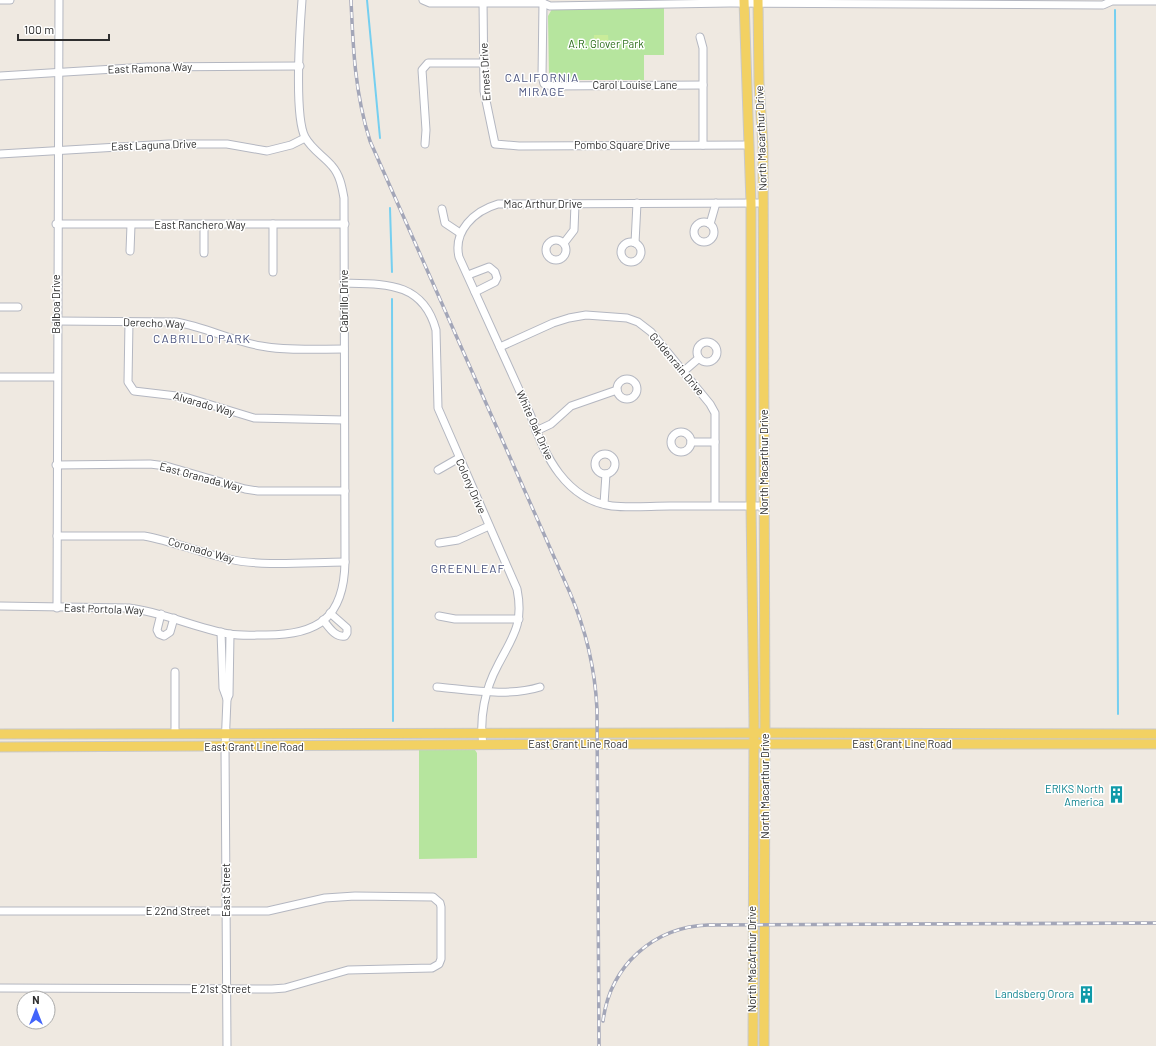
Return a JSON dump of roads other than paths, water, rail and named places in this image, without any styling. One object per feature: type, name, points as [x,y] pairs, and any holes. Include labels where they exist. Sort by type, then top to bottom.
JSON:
[{"type":"main road","name":"North Macarthur Drive","points":[[744,2],[751,203],[751,506],[754,733],[753,873]]},
{"type":"main road","name":"North Macarthur Drive","points":[[758,2],[759,83],[763,146],[765,733],[764,924]]},
{"type":"main road","name":"East Grant Line Road","points":[[0,734],[1156,734]]},
{"type":"main road","name":"East Grant Line Road","points":[[0,747],[1156,744]]},
{"type":"main road","name":"North MacArthur Drive","points":[[753,873],[753,1046]]},
{"type":"main road","name":"North MacArthur Drive","points":[[764,924],[764,1046]]},
{"type":"street","points":[[0,0],[10,0]]},
{"type":"street","name":"Balboa Drive","points":[[57,608],[56,224],[59,73],[58,0]]},
{"type":"street","name":"Cabrillo Drive","points":[[302,0],[300,66],[300,115],[302,129],[313,149],[332,166],[336,173],[344,198],[345,562],[343,592],[338,602],[323,620]]},
{"type":"street","points":[[423,0],[430,3],[483,1],[546,2],[550,6],[744,2],[1103,5],[1111,1],[1156,1]]},
{"type":"street","name":"Ernest Drive","points":[[483,1],[484,90],[495,144]]},
{"type":"street","name":"Carol Louise Lane","points":[[546,2],[542,76],[544,84],[551,86],[703,85]]},
{"type":"street","points":[[700,37],[703,48],[703,145]]},
{"type":"street","points":[[425,144],[426,130],[422,70],[428,63],[484,63]]},
{"type":"street","name":"East Ramona Way","points":[[0,76],[147,67],[300,66]]},
{"type":"street","name":"East Laguna Drive","points":[[0,154],[135,145],[227,144],[267,151],[291,146],[306,138]]},
{"type":"street","name":"Pombo Square Drive","points":[[495,144],[519,146],[749,145]]},
{"type":"street","points":[[635,243],[637,203]]},
{"type":"street","points":[[710,224],[716,203]]},
{"type":"street","name":"Mac Arthur Drive","points":[[460,233],[478,213],[487,207],[498,204],[763,203]]},
{"type":"street","points":[[564,243],[574,230],[575,204]]},
{"type":"street","points":[[442,209],[445,223],[460,233]]},
{"type":"street","name":"East Ranchero Way","points":[[56,224],[344,224]]},
{"type":"street","points":[[273,224],[273,272]]},
{"type":"street","points":[[130,251],[131,225]]},
{"type":"street","points":[[204,225],[204,253]]},
{"type":"street","name":"White Oak Drive","points":[[460,233],[457,247],[459,257],[531,416],[536,431],[552,464],[561,477],[573,488],[586,498],[613,506],[764,506]]},
{"type":"street","points":[[468,276],[489,267],[495,272],[497,278],[495,282],[475,292]]},
{"type":"street","name":"Colony Drive","points":[[344,283],[397,286],[409,292],[427,308],[436,330],[438,408],[517,589],[519,619],[514,636],[498,665],[483,707],[481,734],[483,745]]},
{"type":"street","points":[[0,307],[18,307]]},
{"type":"street","name":"Goldenrain Drive","points":[[500,347],[569,318],[586,315],[616,316],[638,322],[646,328],[684,371],[710,404],[715,413],[715,506]]},
{"type":"street","name":"Derecho Way","points":[[56,321],[176,322],[192,325],[260,346],[278,348],[344,349]]},
{"type":"street","name":"Alvarado Way","points":[[129,322],[128,382],[134,391],[185,397],[254,418],[344,420]]},
{"type":"street","points":[[684,371],[699,358]]},
{"type":"street","points":[[0,377],[56,377]]},
{"type":"street","points":[[536,431],[551,424],[570,406],[617,390]]},
{"type":"street","points":[[691,442],[715,442]]},
{"type":"street","points":[[438,470],[459,458]]},
{"type":"street","name":"East Granada Way","points":[[56,465],[150,464],[166,466],[245,489],[258,491],[345,491]]},
{"type":"street","points":[[604,504],[606,474]]},
{"type":"street","points":[[439,543],[458,540],[489,526]]},
{"type":"street","name":"Coronado Way","points":[[56,536],[144,536],[158,538],[230,559],[248,562],[345,562]]},
{"type":"street","name":"East Portola Way","points":[[0,606],[129,608],[161,614],[230,634],[285,635],[300,633],[323,620]]},
{"type":"street","points":[[323,620],[336,635],[340,637],[345,636],[347,633],[347,628],[330,613]]},
{"type":"street","points":[[161,614],[157,630],[159,634],[164,636],[170,632],[174,618]]},
{"type":"street","points":[[439,616],[455,620],[519,619]]},
{"type":"street","points":[[222,632],[223,688],[227,699]]},
{"type":"street","points":[[227,699],[229,695],[230,634]]},
{"type":"street","points":[[175,672],[175,734]]},
{"type":"street","points":[[437,687],[488,691],[528,691],[540,687]]},
{"type":"street","name":"East Street","points":[[227,699],[225,747],[227,1046]]},
{"type":"street","name":"E 22nd Street","points":[[0,911],[268,911],[325,898],[355,896],[426,897],[437,899],[441,907],[441,959],[439,964]]},
{"type":"street","name":"E 21st Street","points":[[0,988],[285,988],[348,970],[432,968],[439,964]]},
{"type":"waterway","points":[[367,0],[380,138]]},
{"type":"waterway","points":[[1115,10],[1118,714]]},
{"type":"waterway","points":[[390,208],[392,272]]},
{"type":"waterway","points":[[392,299],[393,721]]},
{"type":"railway","points":[[351,0],[354,53],[358,88],[370,141],[570,593],[581,621],[589,650],[597,709],[599,1046]]},
{"type":"railway","points":[[603,1021],[607,1001],[615,983],[625,967],[638,953],[652,942],[669,933],[688,927],[708,925],[1156,923]]},
{"type":"place","name":"ERIKS North America","points":[[1117,795]]},
{"type":"place","name":"Landsberg Orora","points":[[1087,994]]},
{"type":"district","name":"CALIFORNIA MIRAGE","points":[[542,85]]},
{"type":"district","name":"CABRILLO PARK","points":[[202,339]]},
{"type":"district","name":"GREENLEAF","points":[[468,569]]},
{"type":"park label","name":"A.R. Glover Park","points":[[606,44]]}]
